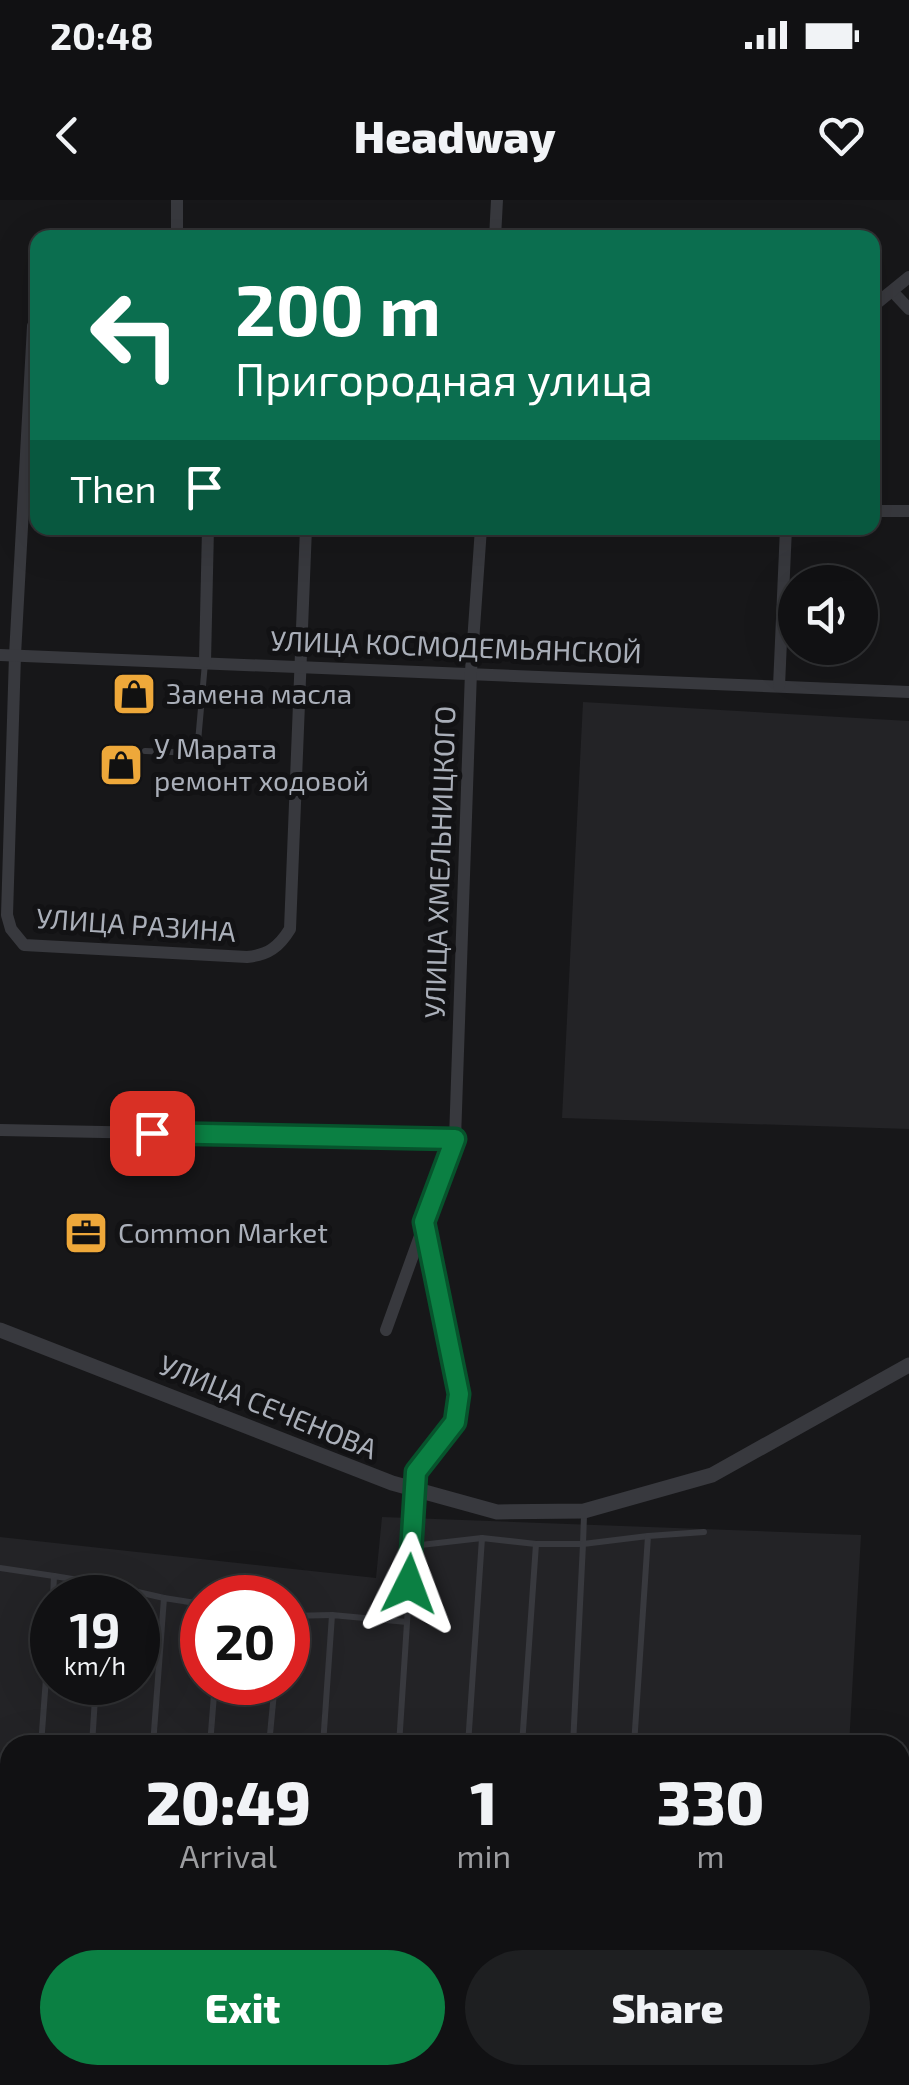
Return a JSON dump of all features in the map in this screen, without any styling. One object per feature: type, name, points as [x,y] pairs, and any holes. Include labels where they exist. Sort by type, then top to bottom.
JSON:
[{"type":"street","points":[[176,230],[177,200]]},
{"type":"street","points":[[495,230],[497,200]]},
{"type":"street","points":[[880,301],[909,277]]},
{"type":"street","points":[[892,292],[909,310]]},
{"type":"street","name":"УЛИЦА РАЗИНА","points":[[30,364],[7,655],[7,915],[16,939],[34,950],[246,958],[270,952],[290,928],[306,535]]},
{"type":"street","points":[[880,511],[909,511]]},
{"type":"street","points":[[206,662],[208,535]]},
{"type":"street","name":"УЛИЦА ХМЕЛЬНИЦКОГО","points":[[386,1330],[455,1139],[481,535]]},
{"type":"street","points":[[779,686],[786,535]]},
{"type":"street","name":"УЛИЦА КОСМОДЕМЬЯНСКОЙ","points":[[7,655],[472,671],[909,692]]},
{"type":"street","points":[[0,1130],[455,1139]]},
{"type":"street","points":[[413,1489],[416,1472],[455,1422],[459,1394],[424,1222]]},
{"type":"street","name":"УЛИЦА СЕЧЕНОВА","points":[[0,1330],[413,1489],[497,1512],[584,1512],[712,1475],[909,1365]]},
{"type":"lane","points":[[145,751],[197,753],[206,662]]},
{"type":"lane","points":[[399,1735],[413,1489]]},
{"type":"lane","points":[[574,1735],[584,1512]]},
{"type":"lane","points":[[412,1546],[482,1538],[584,1544],[704,1532]]},
{"type":"lane","points":[[635,1735],[648,1536]]},
{"type":"lane","points":[[469,1735],[482,1538]]},
{"type":"lane","points":[[523,1735],[536,1544]]},
{"type":"lane","points":[[0,1568],[47,1575]]},
{"type":"lane","points":[[160,1597],[180,1601]]},
{"type":"lane","points":[[153,1735],[164,1598]]},
{"type":"lane","points":[[324,1735],[332,1615]]},
{"type":"lane","points":[[310,1616],[406,1622]]},
{"type":"lane","points":[[42,1735],[44,1705]]},
{"type":"lane","points":[[93,1735],[95,1705]]},
{"type":"lane","points":[[211,1735],[213,1705]]},
{"type":"lane","points":[[271,1735],[273,1705]]},
{"type":"shaded area","points":[[583,702],[909,721],[909,1129],[562,1118]]},
{"type":"shaded area","points":[[382,1517],[861,1535],[850,1735],[0,1735],[0,1537],[376,1578]]},
{"type":"place","name":"Замена масла","points":[[134,694]]},
{"type":"place","name":"У Марата ремонт ходовой","points":[[121,765]]},
{"type":"place","name":"Common Market","points":[[86,1233]]},
{"type":"route","points":[[152,1133],[455,1139],[424,1222],[459,1394],[455,1422],[416,1472],[409,1584]]}]
